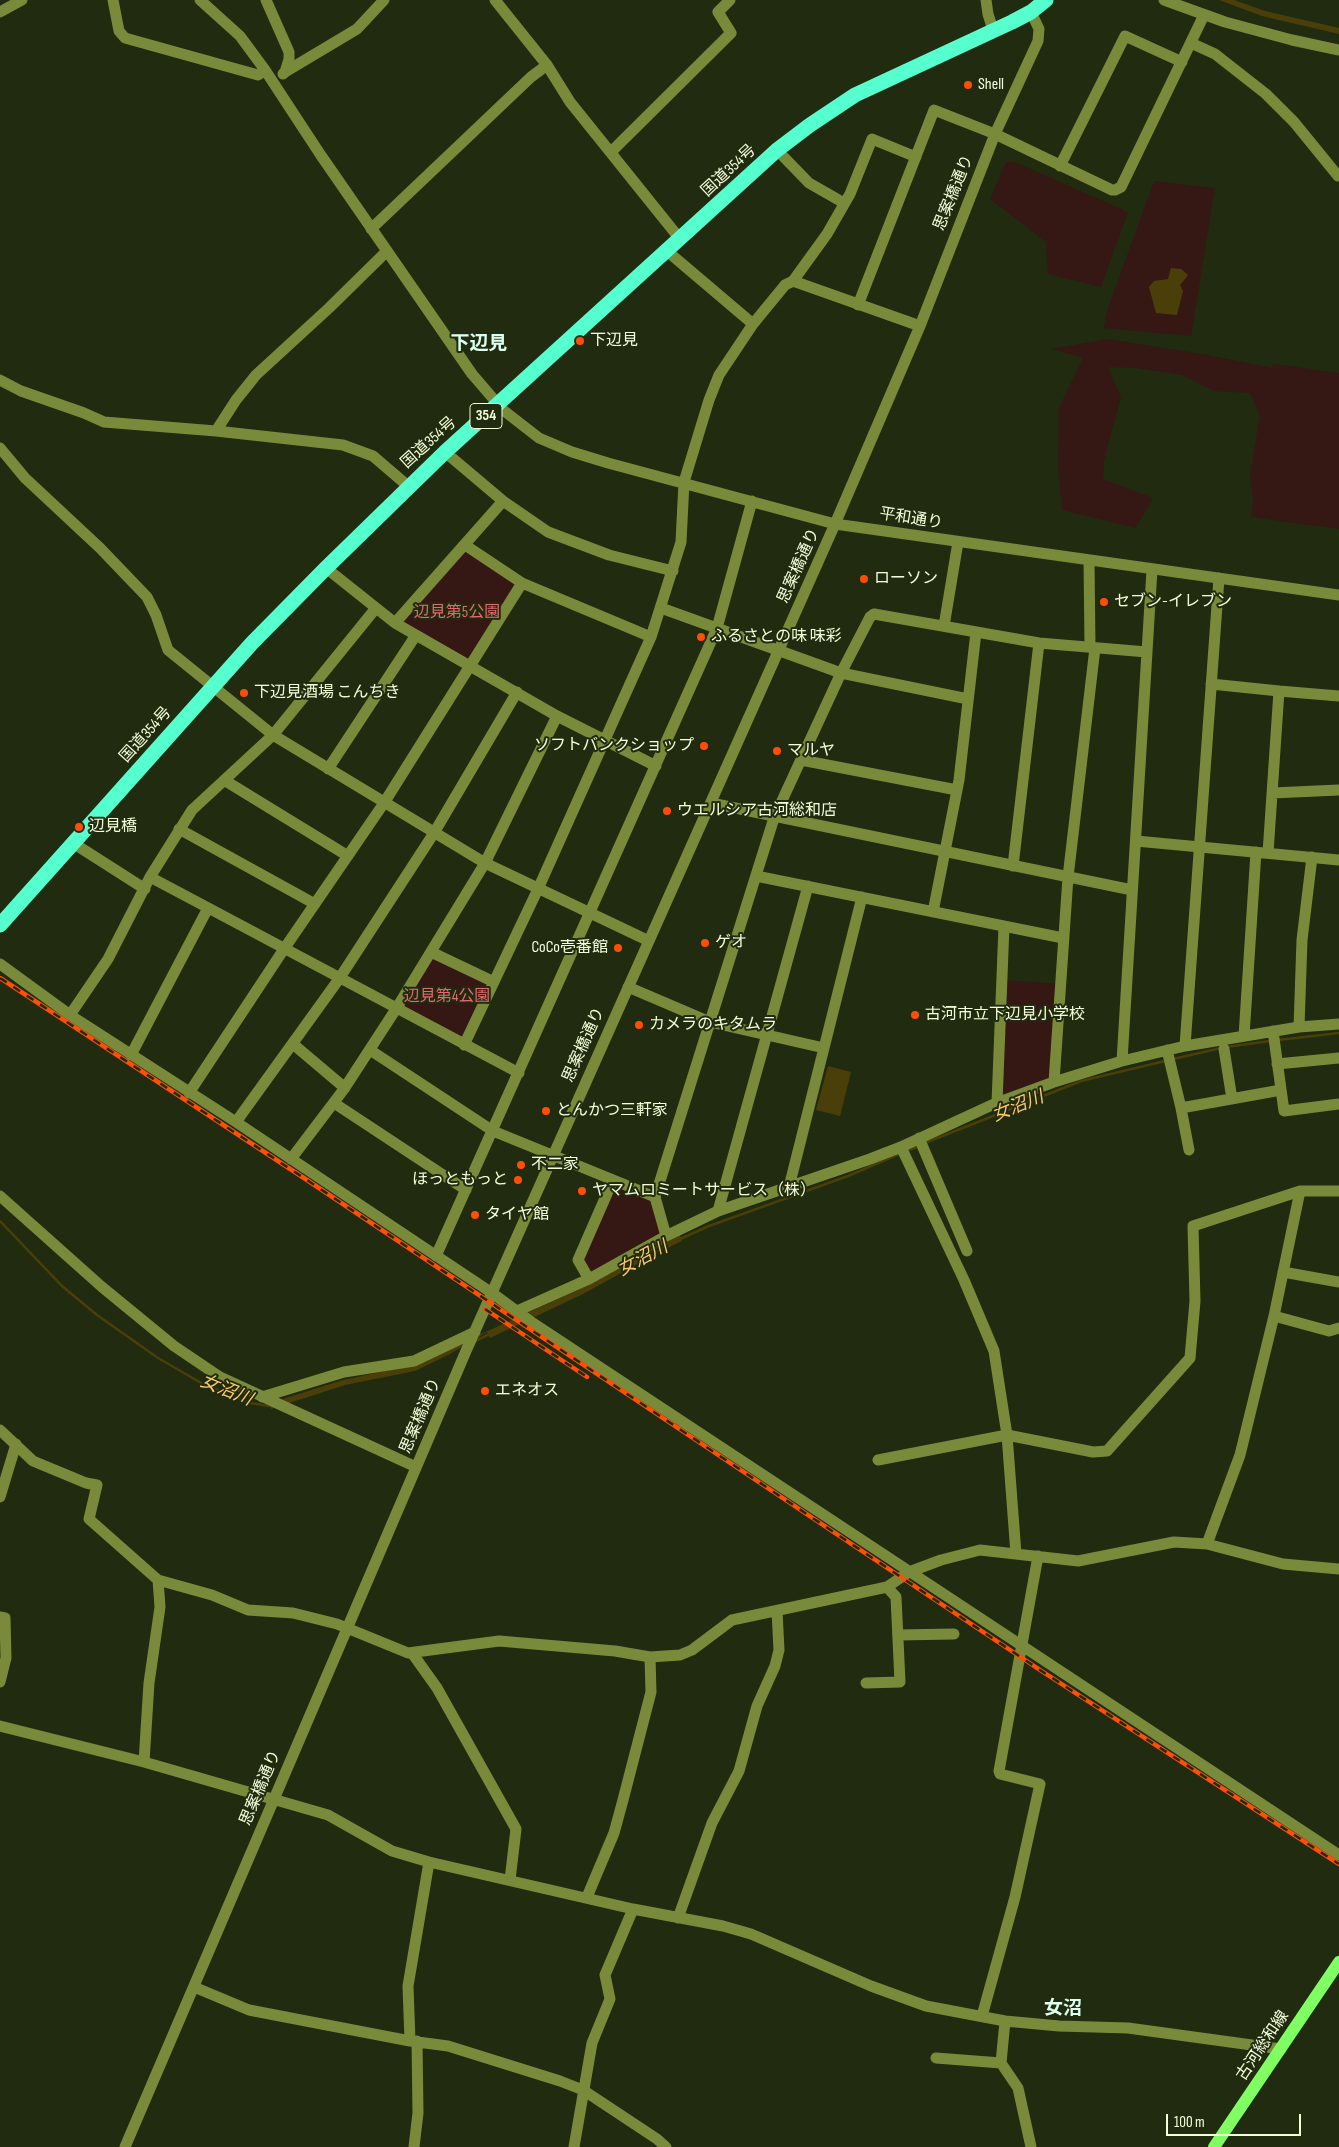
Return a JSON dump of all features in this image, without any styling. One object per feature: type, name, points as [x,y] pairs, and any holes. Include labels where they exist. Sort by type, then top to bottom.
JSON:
[{"type":"highway","name":"国道354号","points":[[0,925],[252,643],[408,486],[778,150],[810,125],[855,95],[1031,12],[1046,0]]},
{"type":"main road","name":"古河総和線","points":[[1214,2147],[1339,1962]]},
{"type":"street","points":[[0,12],[22,0]]},
{"type":"street","points":[[114,0],[120,31],[125,38],[258,75],[265,70]]},
{"type":"street","name":"平和通り","points":[[200,0],[240,36],[265,70],[386,252],[472,374],[503,410],[540,438],[572,452],[835,524],[1339,595]]},
{"type":"street","points":[[266,0],[289,52],[285,72]]},
{"type":"street","points":[[272,81],[357,29],[384,0]]},
{"type":"street","points":[[495,0],[547,65],[570,102],[680,239]]},
{"type":"street","points":[[611,152],[732,33],[718,12],[730,0]]},
{"type":"street","points":[[986,0],[993,30]]},
{"type":"street","points":[[1164,0],[1204,15],[1292,40],[1339,50]]},
{"type":"street","name":"思案橋通り","points":[[125,2147],[466,1351],[779,651],[920,326],[995,134],[1038,41],[1039,29],[1031,12]]},
{"type":"street","points":[[858,305],[934,110],[995,134],[1112,190],[1121,187],[1204,15]]},
{"type":"street","points":[[1060,166],[1125,36],[1182,62]]},
{"type":"street","points":[[1191,42],[1215,54],[1266,94],[1294,122],[1338,176]]},
{"type":"street","points":[[371,229],[531,77],[547,65]]},
{"type":"street","points":[[464,1045],[538,889],[651,637],[681,542],[684,482],[709,400],[719,375],[753,324],[785,285],[793,281],[827,234],[844,203],[872,139],[916,157]]},
{"type":"street","points":[[778,150],[809,183],[844,203]]},
{"type":"street","points":[[216,431],[236,400],[256,375],[329,308],[386,252]]},
{"type":"street","points":[[667,252],[753,324]]},
{"type":"street","points":[[793,281],[920,326]]},
{"type":"street","points":[[0,380],[21,392],[84,413],[104,422],[343,444],[373,456],[408,486]]},
{"type":"street","points":[[0,448],[25,478],[100,548],[147,598],[156,615],[168,650],[272,735],[485,864],[649,941]]},
{"type":"street","points":[[445,452],[503,501],[548,532],[610,555],[673,572]]},
{"type":"street","points":[[395,623],[503,501]]},
{"type":"street","points":[[436,1256],[718,628],[752,501]]},
{"type":"street","points":[[944,626],[958,542]]},
{"type":"street","points":[[464,545],[522,583],[651,637]]},
{"type":"street","points":[[1054,1082],[1068,877],[1092,647],[1089,560]]},
{"type":"street","points":[[326,568],[395,623],[557,716],[656,766]]},
{"type":"street","points":[[1122,1061],[1152,570]]},
{"type":"street","points":[[1185,1046],[1219,578]]},
{"type":"street","points":[[189,1093],[384,803],[522,583]]},
{"type":"street","points":[[70,1015],[108,960],[150,877],[192,810],[272,735],[376,608]]},
{"type":"street","points":[[661,608],[841,673],[968,699]]},
{"type":"street","points":[[666,1236],[655,1197],[774,818],[841,673],[870,617],[874,614],[1039,643],[1147,652]]},
{"type":"street","points":[[933,912],[957,790],[976,632]]},
{"type":"street","points":[[328,769],[416,635]]},
{"type":"street","points":[[1013,866],[1039,643]]},
{"type":"street","points":[[1211,684],[1339,696]]},
{"type":"street","points":[[1268,853],[1279,691]]},
{"type":"street","points":[[236,1122],[339,979],[434,833],[517,692]]},
{"type":"street","points":[[291,1159],[345,1088],[370,1050],[485,864],[557,716]]},
{"type":"street","points":[[801,760],[957,790]]},
{"type":"street","points":[[224,780],[348,856]]},
{"type":"street","points":[[1272,793],[1339,790]]},
{"type":"street","points":[[711,803],[774,818],[1132,890]]},
{"type":"street","points":[[179,829],[315,904]]},
{"type":"street","points":[[1136,841],[1339,860]]},
{"type":"street","points":[[74,843],[145,889]]},
{"type":"street","points":[[1244,1036],[1256,852]]},
{"type":"street","points":[[1300,1027],[1302,940],[1312,857]]},
{"type":"street","points":[[756,876],[1063,938]]},
{"type":"street","points":[[150,877],[284,950],[519,1073]]},
{"type":"street","points":[[718,1211],[808,886]]},
{"type":"street","points":[[789,1188],[862,897]]},
{"type":"street","points":[[131,1055],[208,908]]},
{"type":"street","points":[[997,1103],[1004,926]]},
{"type":"street","points":[[431,952],[494,982]]},
{"type":"street","points":[[0,964],[70,1015],[236,1122],[492,1293],[523,1316],[1339,1855]]},
{"type":"street","points":[[628,987],[710,1022],[824,1048]]},
{"type":"street","points":[[523,1316],[666,1236],[718,1211],[789,1188],[901,1147],[997,1103],[1054,1082],[1122,1061],[1185,1046],[1300,1027],[1339,1024]]},
{"type":"street","points":[[1273,1031],[1284,1112],[1339,1104]]},
{"type":"street","points":[[293,1044],[345,1088]]},
{"type":"street","points":[[1224,1049],[1232,1099]]},
{"type":"street","points":[[370,1050],[493,1130],[655,1197]]},
{"type":"street","points":[[1167,1050],[1189,1150]]},
{"type":"street","points":[[1277,1064],[1339,1058]]},
{"type":"street","points":[[1181,1108],[1281,1090]]},
{"type":"street","points":[[334,1103],[466,1190]]},
{"type":"street","points":[[919,1138],[967,1251]]},
{"type":"street","points":[[901,1147],[964,1280],[994,1351],[1007,1435],[1016,1554]]},
{"type":"street","points":[[589,1279],[578,1260],[613,1180]]},
{"type":"street","points":[[878,1460],[1007,1435],[1093,1452],[1107,1451],[1190,1358],[1195,1301],[1193,1226],[1300,1191],[1339,1191]]},
{"type":"street","points":[[1208,1544],[1240,1455],[1274,1316],[1300,1191]]},
{"type":"street","points":[[0,1196],[102,1287],[174,1346],[220,1377],[416,1467]]},
{"type":"street","points":[[932,1213],[948,1207]]},
{"type":"street","points":[[1283,1272],[1339,1282]]},
{"type":"street","points":[[1274,1316],[1329,1331],[1339,1328]]},
{"type":"street","points":[[266,1399],[344,1372],[414,1360],[474,1335]]},
{"type":"street","points":[[0,1430],[33,1461],[86,1483],[97,1485],[89,1519],[158,1580],[212,1595],[248,1610],[293,1613],[347,1628],[412,1653],[499,1641],[615,1651],[650,1657],[680,1655],[692,1650],[732,1620],[887,1587],[909,1572],[941,1560],[980,1550],[1078,1561],[1174,1542],[1208,1544],[1283,1564],[1339,1569]]},
{"type":"street","points":[[0,1497],[16,1444]]},
{"type":"street","points":[[982,2016],[1015,1898],[1040,1784],[1000,1774],[999,1771],[1038,1556]]},
{"type":"street","points":[[144,1762],[149,1683],[160,1607],[158,1580]]},
{"type":"street","points":[[866,1683],[900,1682],[896,1597],[887,1587]]},
{"type":"street","points":[[678,1918],[712,1823],[739,1771],[757,1706],[775,1666],[779,1650],[777,1611]]},
{"type":"street","points":[[0,1618],[5,1618],[6,1658],[0,1682]]},
{"type":"street","points":[[898,1635],[954,1634]]},
{"type":"street","points":[[412,1653],[437,1688],[516,1829],[510,1880]]},
{"type":"street","points":[[587,1898],[614,1833],[626,1791],[650,1692],[650,1657]]},
{"type":"street","points":[[0,1726],[144,1762],[328,1815],[392,1851],[429,1862],[751,1934],[870,1986],[926,2006],[1005,2021],[1059,2026],[1128,2028],[1281,2049]]},
{"type":"street","points":[[414,2147],[418,2113],[408,1986],[429,1862]]},
{"type":"street","points":[[574,2147],[592,2042],[610,1999],[605,1975],[633,1909]]},
{"type":"street","points":[[194,1987],[249,2010],[448,2046],[560,2081],[583,2090],[666,2147]]},
{"type":"street","points":[[1005,2021],[1001,2063],[1018,2088],[1030,2147]]},
{"type":"street","points":[[936,2058],[1001,2063]]},
{"type":"green space","points":[[1006,162],[1015,162],[1128,212],[1101,287],[1048,274],[1046,242],[990,199]]},
{"type":"green space","points":[[1154,181],[1215,188],[1191,336],[1104,328],[1107,311]]},
{"type":"green space","points":[[1108,339],[1208,355],[1272,368],[1273,364],[1339,373],[1339,529],[1251,517],[1253,502],[1250,475],[1260,416],[1250,393],[1214,391],[1182,375],[1137,368],[1108,367],[1121,397],[1104,460],[1103,479],[1153,498],[1136,528],[1062,510],[1058,465],[1059,408],[1083,358],[1051,349]]},
{"type":"green space","name":"辺見第5公園","points":[[465,545],[522,583],[470,666],[395,623]]},
{"type":"green space","name":"辺見第4公園","points":[[431,952],[494,982],[464,1045],[396,1009]]},
{"type":"green space","points":[[1002,980],[1061,984],[1054,1082],[997,1103]]},
{"type":"green space","points":[[613,1180],[655,1197],[666,1236],[589,1279],[578,1260]]},
{"type":"water","points":[[1219,0],[1234,0],[1265,11],[1339,28],[1339,34],[1262,16]]},
{"type":"water","points":[[1171,268],[1181,269],[1188,275],[1180,285],[1183,291],[1177,315],[1156,313],[1149,287],[1154,281],[1168,279]]},
{"type":"water","points":[[828,1066],[851,1072],[840,1116],[816,1110]]},
{"type":"water","points":[[680,1235],[682,1241],[583,1294],[490,1338],[487,1332],[450,1354],[415,1371],[345,1385],[271,1409],[270,1403],[343,1380],[413,1365],[580,1289]]},
{"type":"waterway","name":"女沼川","points":[[1278,1040],[1339,1033]]},
{"type":"waterway","name":"女沼川","points":[[1226,1047],[1270,1041]]},
{"type":"waterway","name":"女沼川","points":[[1173,1059],[1221,1048]]},
{"type":"waterway","name":"女沼川","points":[[925,1143],[1081,1081],[1165,1061]]},
{"type":"waterway","name":"女沼川","points":[[906,1151],[920,1146]]},
{"type":"waterway","name":"女沼川","points":[[678,1240],[709,1226],[848,1176],[901,1153]]},
{"type":"waterway","name":"女沼川","points":[[0,1221],[62,1286],[97,1315],[158,1358],[203,1384],[250,1403],[270,1406]]},
{"type":"waterway","name":"女沼川","points":[[475,1341],[490,1334]]},
{"type":"railway","points":[[0,978],[310,1182],[1040,1670],[1339,1864]]},
{"type":"railway","points":[[485,1309],[587,1377]]},
{"type":"place","name":"Shell","points":[[968,85]]},
{"type":"place","name":"下辺見","points":[[580,341]]},
{"type":"place","name":"ローソン","points":[[864,579]]},
{"type":"place","name":"セブン-イレブン","points":[[1104,602]]},
{"type":"place","name":"ふるさとの味 味彩","points":[[701,637]]},
{"type":"place","name":"下辺見酒場 こんちき","points":[[244,693]]},
{"type":"place","name":"ソフトバンクショップ","points":[[704,746]]},
{"type":"place","name":"マルヤ","points":[[777,751]]},
{"type":"place","name":"ウエルシア古河総和店","points":[[667,811]]},
{"type":"place","name":"辺見橋","points":[[79,827]]},
{"type":"place","name":"ゲオ","points":[[705,943]]},
{"type":"place","name":"CoCo壱番館","points":[[618,948]]},
{"type":"place","name":"古河市立下辺見小学校","points":[[915,1015]]},
{"type":"place","name":"カメラのキタムラ","points":[[639,1025]]},
{"type":"place","name":"とんかつ三軒家","points":[[546,1111]]},
{"type":"place","name":"不二家","points":[[521,1165]]},
{"type":"place","name":"ほっともっと","points":[[518,1180]]},
{"type":"place","name":"ヤマムロミートサービス（株）","points":[[582,1191]]},
{"type":"place","name":"タイヤ館","points":[[475,1215]]},
{"type":"place","name":"エネオス","points":[[485,1391]]},
{"type":"district","name":"下辺見","points":[[479,344]]},
{"type":"district","name":"女沼","points":[[1063,2009]]}]
